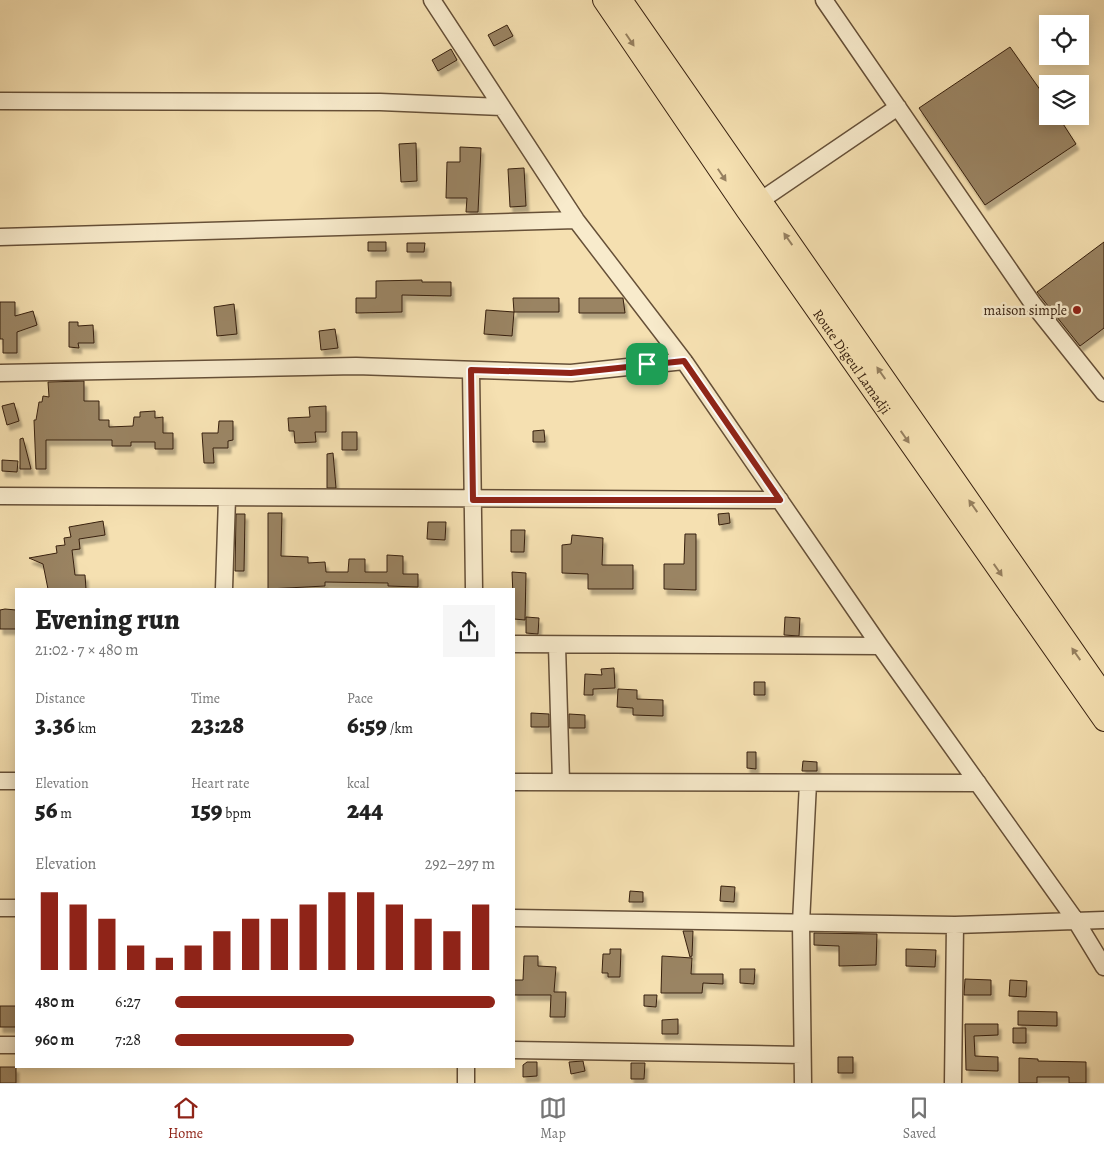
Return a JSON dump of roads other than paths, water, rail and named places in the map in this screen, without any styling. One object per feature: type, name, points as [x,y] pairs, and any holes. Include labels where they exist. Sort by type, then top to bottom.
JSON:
[{"type":"main road","name":"Route Digeul Lamadji","points":[[603,0],[753,205],[1104,694]]},
{"type":"main road","name":"Route Digeul Lamadji","points":[[622,0],[753,205],[1104,721]]},
{"type":"street","points":[[432,0],[576,220],[684,361],[880,646],[1076,921],[1104,967]]},
{"type":"street","points":[[824,0],[1033,304],[1104,393]]},
{"type":"street","points":[[0,101],[380,102],[502,107]]},
{"type":"street","points":[[753,205],[898,107]]},
{"type":"street","points":[[0,237],[576,220]]},
{"type":"street","points":[[0,373],[356,366],[571,373],[684,361]]},
{"type":"street","points":[[471,370],[474,588]]},
{"type":"street","points":[[0,496],[473,500],[780,500]]},
{"type":"street","points":[[224,588],[227,498]]},
{"type":"street","points":[[515,644],[557,646],[880,646]]},
{"type":"street","points":[[557,646],[561,782]]},
{"type":"street","points":[[0,781],[15,781]]},
{"type":"street","points":[[515,782],[978,783]]},
{"type":"street","points":[[803,1083],[801,923],[808,783]]},
{"type":"street","points":[[0,908],[15,908]]},
{"type":"street","points":[[515,918],[955,925],[1104,920]]},
{"type":"street","points":[[953,1083],[955,925]]},
{"type":"street","points":[[0,1045],[15,1045]]},
{"type":"street","points":[[515,1050],[802,1055]]},
{"type":"street","points":[[466,1068],[466,1083]]},
{"type":"place","name":"maison simple","points":[[1077,310]]}]
